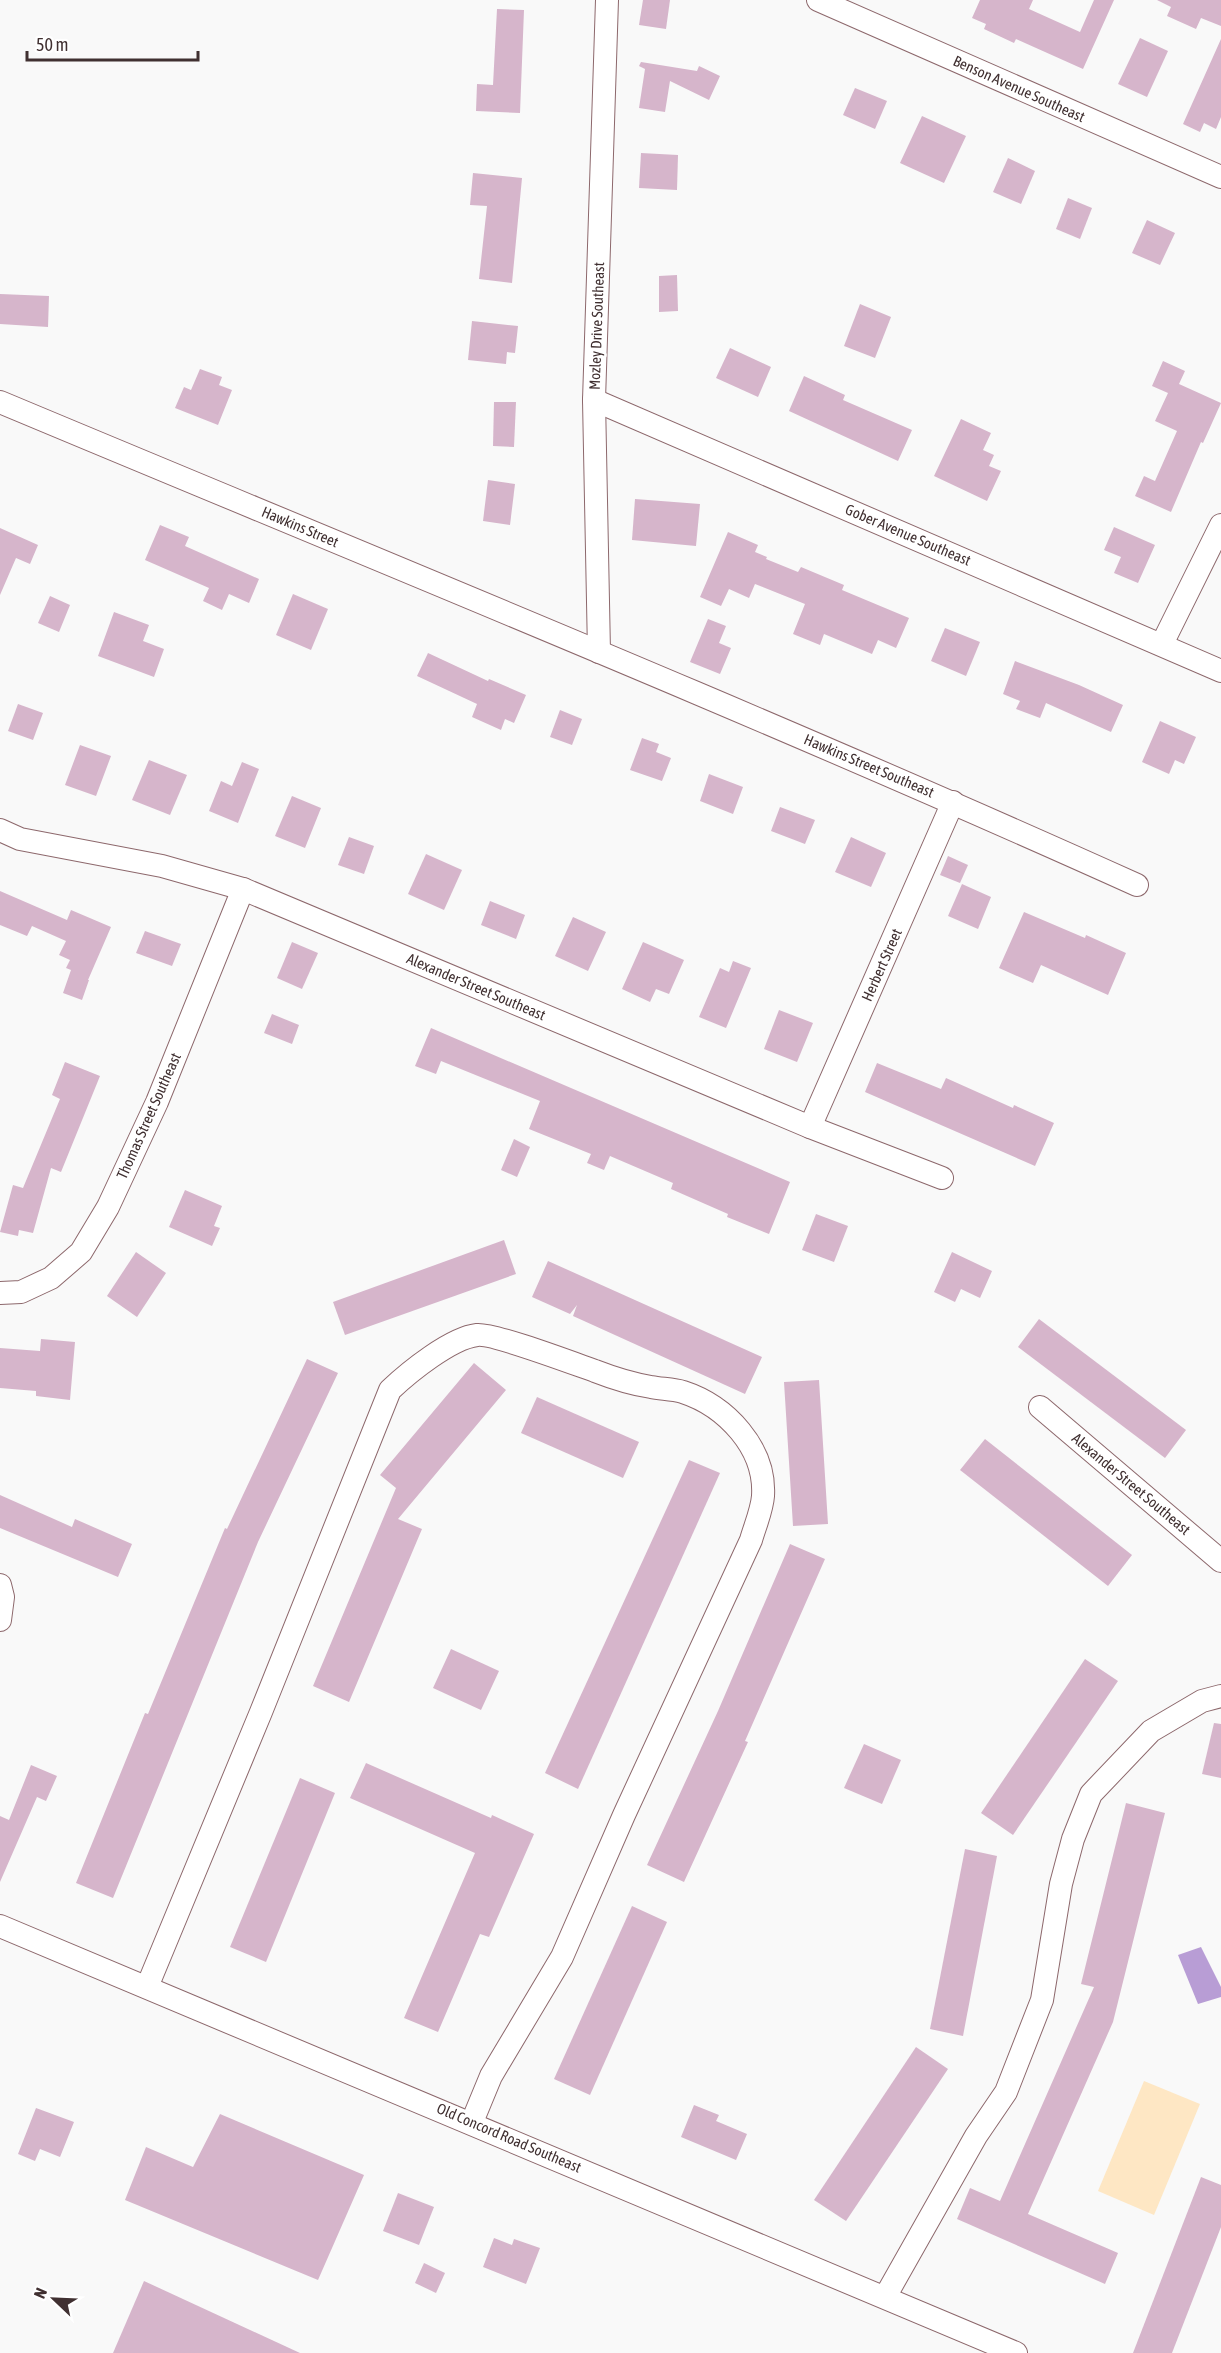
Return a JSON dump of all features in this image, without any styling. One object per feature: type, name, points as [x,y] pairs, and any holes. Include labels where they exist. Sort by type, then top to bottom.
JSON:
[{"type":"street","name":"Mozley Drive Southeast","points":[[599,652],[594,400],[607,0]]},
{"type":"street","name":"Benson Avenue Southeast","points":[[818,0],[1221,177]]},
{"type":"street","name":"Gober Avenue Southeast","points":[[594,400],[1221,671]]},
{"type":"street","name":"Hawkins Street","points":[[0,402],[599,652]]},
{"type":"street","points":[[1162,644],[1221,525]]},
{"type":"street","name":"Hawkins Street Southeast","points":[[599,652],[954,802],[1137,885]]},
{"type":"street","name":"Herbert Street","points":[[810,1127],[954,802]]},
{"type":"street","name":"Alexander Street Southeast","points":[[0,830],[20,839],[162,866],[243,889],[810,1127],[942,1178]]},
{"type":"street","name":"Thomas Street Southeast","points":[[0,1293],[21,1292],[51,1278],[81,1252],[108,1207],[157,1102],[243,889]]},
{"type":"street","points":[[147,1987],[266,1701],[390,1390],[410,1371],[453,1344],[478,1334],[623,1381],[682,1391],[729,1417],[746,1437],[759,1464],[763,1496],[751,1540],[561,1957],[491,2076],[472,2122]]},
{"type":"street","name":"Alexander Street Southeast","points":[[1040,1407],[1221,1561]]},
{"type":"street","points":[[0,1585],[3,1598],[0,1620]]},
{"type":"street","points":[[885,2297],[976,2136],[1006,2092],[1042,2000],[1061,1884],[1073,1839],[1091,1794],[1151,1731],[1202,1701],[1221,1696]]},
{"type":"street","name":"Old Concord Road Southeast","points":[[0,1926],[472,2122],[1016,2353]]},
{"type":"shaded area","points":[[1201,1947],[1221,1987],[1221,1997],[1198,2004],[1178,1955]]},
{"type":"shaded area","points":[[1144,2081],[1200,2104],[1154,2215],[1098,2191]]},
{"type":"building","points":[[643,0],[670,0],[666,29],[639,25]]},
{"type":"building","points":[[980,0],[1033,0],[1029,9],[1080,32],[1094,0],[1114,0],[1083,69],[1016,39],[1014,43],[984,29],[986,24],[972,18]]},
{"type":"building","points":[[1157,0],[1221,0],[1221,26],[1201,18],[1196,29],[1167,16],[1171,7]]},
{"type":"building","points":[[497,9],[524,10],[520,113],[476,111],[477,84],[493,85]]},
{"type":"building","points":[[1140,38],[1168,51],[1147,97],[1118,84]]},
{"type":"building","points":[[1221,39],[1221,117],[1216,129],[1204,123],[1200,132],[1183,124]]},
{"type":"building","points":[[641,62],[697,71],[699,66],[720,76],[709,100],[670,81],[665,112],[639,108],[645,69],[639,66]]},
{"type":"building","points":[[855,88],[887,101],[875,129],[843,115]]},
{"type":"building","points":[[922,116],[966,136],[944,183],[900,163]]},
{"type":"building","points":[[641,153],[678,155],[677,190],[639,188]]},
{"type":"building","points":[[1008,158],[1035,171],[1021,204],[993,192]]},
{"type":"building","points":[[473,173],[522,178],[512,283],[479,279],[487,206],[470,205]]},
{"type":"building","points":[[1068,198],[1092,208],[1080,239],[1056,229]]},
{"type":"building","points":[[1147,220],[1175,233],[1160,265],[1132,253]]},
{"type":"building","points":[[677,275],[678,311],[659,312],[659,276]]},
{"type":"building","points":[[0,294],[49,296],[48,327],[0,324]]},
{"type":"building","points":[[860,304],[891,317],[875,358],[844,346]]},
{"type":"building","points":[[472,321],[518,326],[515,353],[507,352],[506,364],[468,360]]},
{"type":"building","points":[[730,348],[771,367],[758,397],[716,378]]},
{"type":"building","points":[[1163,361],[1185,371],[1179,384],[1221,403],[1203,443],[1201,442],[1171,512],[1135,496],[1144,476],[1155,481],[1177,431],[1155,421],[1168,393],[1152,386]]},
{"type":"building","points":[[200,369],[222,377],[219,385],[232,390],[218,425],[175,408],[184,387],[191,390]]},
{"type":"building","points":[[804,376],[845,395],[843,400],[912,430],[898,461],[789,411]]},
{"type":"building","points":[[494,402],[516,402],[514,447],[493,446]]},
{"type":"building","points":[[961,419],[991,433],[983,450],[994,455],[989,466],[1001,471],[987,501],[934,476]]},
{"type":"building","points":[[488,480],[515,484],[510,525],[483,521]]},
{"type":"building","points":[[635,499],[700,504],[696,546],[632,540]]},
{"type":"building","points":[[160,525],[189,537],[185,546],[259,579],[249,603],[229,594],[222,610],[203,601],[209,588],[145,560]]},
{"type":"building","points":[[1114,527],[1155,545],[1138,583],[1114,573],[1121,557],[1104,550]]},
{"type":"building","points":[[0,528],[38,545],[30,564],[16,558],[0,595]]},
{"type":"building","points":[[728,532],[758,545],[755,552],[767,557],[766,559],[798,572],[801,567],[844,585],[842,590],[909,618],[896,648],[878,640],[872,654],[824,634],[820,645],[793,634],[805,604],[755,584],[749,598],[729,589],[721,606],[700,597]]},
{"type":"building","points":[[293,594],[328,609],[311,650],[276,635]]},
{"type":"building","points":[[50,596],[70,605],[59,632],[38,623]]},
{"type":"building","points":[[114,612],[149,625],[143,641],[164,649],[154,677],[98,656]]},
{"type":"building","points":[[708,619],[726,626],[719,643],[731,648],[720,674],[690,662]]},
{"type":"building","points":[[945,628],[980,642],[966,676],[931,661]]},
{"type":"building","points":[[428,653],[488,681],[489,679],[526,695],[514,723],[505,719],[501,730],[472,717],[477,704],[417,676]]},
{"type":"building","points":[[1015,661],[1079,685],[1123,705],[1111,732],[1046,703],[1040,718],[1016,709],[1020,701],[1003,694]]},
{"type":"building","points":[[18,704],[43,713],[33,740],[8,731]]},
{"type":"building","points":[[560,710],[582,719],[572,745],[550,737]]},
{"type":"building","points":[[1160,721],[1196,737],[1184,764],[1175,760],[1169,774],[1142,762]]},
{"type":"building","points":[[642,738],[659,744],[656,752],[671,758],[662,781],[630,770]]},
{"type":"building","points":[[80,745],[111,756],[96,796],[65,785]]},
{"type":"building","points":[[149,760],[187,775],[170,815],[132,800]]},
{"type":"building","points":[[242,762],[259,769],[238,823],[209,811],[221,781],[232,786]]},
{"type":"building","points":[[709,774],[743,787],[733,814],[700,801]]},
{"type":"building","points":[[292,796],[321,808],[305,848],[275,836]]},
{"type":"building","points":[[780,807],[815,820],[805,844],[771,831]]},
{"type":"building","points":[[349,837],[374,846],[364,874],[338,865]]},
{"type":"building","points":[[851,837],[886,853],[871,887],[835,872]]},
{"type":"building","points":[[426,854],[462,870],[444,910],[408,894]]},
{"type":"building","points":[[948,856],[968,865],[960,883],[940,875]]},
{"type":"building","points":[[962,884],[991,897],[978,929],[948,916]]},
{"type":"building","points":[[0,891],[67,920],[71,910],[111,927],[88,980],[82,1000],[63,993],[71,970],[66,968],[70,960],[59,955],[66,941],[32,926],[27,936],[0,925]]},
{"type":"building","points":[[490,901],[525,915],[516,939],[481,925]]},
{"type":"building","points":[[1024,912],[1126,953],[1108,995],[1041,965],[1033,983],[999,968]]},
{"type":"building","points":[[573,917],[606,932],[588,971],[555,956]]},
{"type":"building","points":[[145,931],[181,944],[172,966],[136,953]]},
{"type":"building","points":[[292,942],[318,953],[302,989],[277,978]]},
{"type":"building","points":[[643,942],[684,960],[669,994],[656,989],[650,1002],[622,989]]},
{"type":"building","points":[[733,961],[751,968],[726,1028],[699,1017],[720,968],[729,972]]},
{"type":"building","points":[[779,1010],[813,1023],[797,1062],[764,1049]]},
{"type":"building","points":[[272,1014],[299,1025],[292,1044],[264,1033]]},
{"type":"building","points":[[431,1028],[790,1182],[769,1234],[727,1217],[728,1214],[671,1189],[673,1183],[610,1156],[604,1170],[587,1163],[591,1154],[529,1129],[540,1101],[441,1061],[436,1074],[415,1066]]},
{"type":"building","points":[[65,1062],[100,1076],[61,1172],[51,1168],[33,1233],[19,1230],[18,1236],[0,1232],[13,1185],[23,1188],[60,1099],[52,1095]]},
{"type":"building","points":[[877,1063],[941,1089],[946,1078],[1013,1108],[1014,1105],[1054,1123],[1035,1166],[865,1092]]},
{"type":"building","points":[[514,1139],[530,1147],[517,1177],[501,1170]]},
{"type":"building","points":[[185,1190],[222,1206],[214,1226],[220,1228],[212,1246],[169,1227]]},
{"type":"building","points":[[816,1214],[848,1226],[834,1262],[802,1250]]},
{"type":"building","points":[[504,1240],[516,1274],[345,1335],[333,1302]]},
{"type":"building","points":[[136,1252],[166,1273],[137,1317],[107,1296]]},
{"type":"building","points":[[952,1252],[992,1271],[980,1298],[961,1289],[955,1302],[934,1292]]},
{"type":"building","points":[[548,1261],[762,1357],[745,1394],[573,1316],[577,1305],[570,1314],[532,1297]]},
{"type":"building","points":[[1039,1319],[1186,1430],[1165,1458],[1018,1347]]},
{"type":"building","points":[[41,1339],[75,1342],[70,1400],[36,1396],[36,1391],[0,1388],[0,1348],[40,1351]]},
{"type":"building","points":[[307,1359],[338,1373],[258,1542],[113,1898],[76,1883],[145,1713],[148,1714],[225,1528],[227,1529]]},
{"type":"building","points":[[474,1363],[506,1390],[398,1519],[422,1529],[349,1702],[313,1686],[396,1488],[380,1475]]},
{"type":"building","points":[[819,1380],[828,1524],[793,1526],[784,1382]]},
{"type":"building","points":[[537,1397],[639,1442],[623,1478],[521,1433]]},
{"type":"building","points":[[985,1439],[1132,1555],[1108,1586],[960,1470]]},
{"type":"building","points":[[689,1460],[720,1473],[578,1789],[545,1773]]},
{"type":"building","points":[[0,1495],[72,1527],[75,1519],[132,1544],[118,1577],[0,1528]]},
{"type":"building","points":[[790,1544],[825,1559],[745,1741],[748,1742],[684,1882],[647,1865],[718,1711]]},
{"type":"building","points":[[451,1649],[499,1671],[481,1710],[433,1688]]},
{"type":"building","points":[[1085,1659],[1118,1681],[1013,1835],[981,1813]]},
{"type":"building","points":[[1214,1723],[1221,1724],[1221,1778],[1202,1774]]},
{"type":"building","points":[[864,1744],[901,1760],[882,1804],[844,1788]]},
{"type":"building","points":[[366,1763],[491,1818],[492,1815],[534,1834],[489,1937],[480,1934],[438,2032],[404,2018],[475,1853],[350,1798]]},
{"type":"building","points":[[31,1765],[57,1776],[46,1801],[37,1797],[0,1882],[0,1816],[9,1820]]},
{"type":"building","points":[[300,1778],[335,1793],[266,1962],[230,1947]]},
{"type":"building","points":[[1126,1803],[1165,1813],[1113,2022],[1028,2214],[1118,2253],[1105,2284],[957,2219],[970,2188],[1000,2201],[1094,1987],[1081,1984]]},
{"type":"building","points":[[965,1849],[997,1856],[963,2036],[930,2029]]},
{"type":"building","points":[[632,1906],[667,1922],[590,2095],[554,2079]]},
{"type":"building","points":[[916,2047],[948,2069],[846,2221],[814,2200]]},
{"type":"building","points":[[694,2105],[719,2115],[716,2121],[747,2134],[736,2160],[681,2137]]},
{"type":"building","points":[[36,2108],[74,2122],[60,2157],[40,2149],[35,2161],[18,2154]]},
{"type":"building","points":[[220,2114],[364,2175],[318,2280],[125,2200],[146,2147],[193,2167]]},
{"type":"building","points":[[1201,2177],[1221,2185],[1221,2227],[1172,2353],[1133,2353]]},
{"type":"building","points":[[398,2193],[434,2207],[419,2245],[383,2231]]},
{"type":"building","points":[[494,2238],[512,2245],[514,2239],[540,2248],[526,2284],[483,2267]]},
{"type":"building","points":[[424,2263],[445,2273],[436,2293],[415,2283]]},
{"type":"building","points":[[144,2281],[300,2353],[113,2353]]}]
